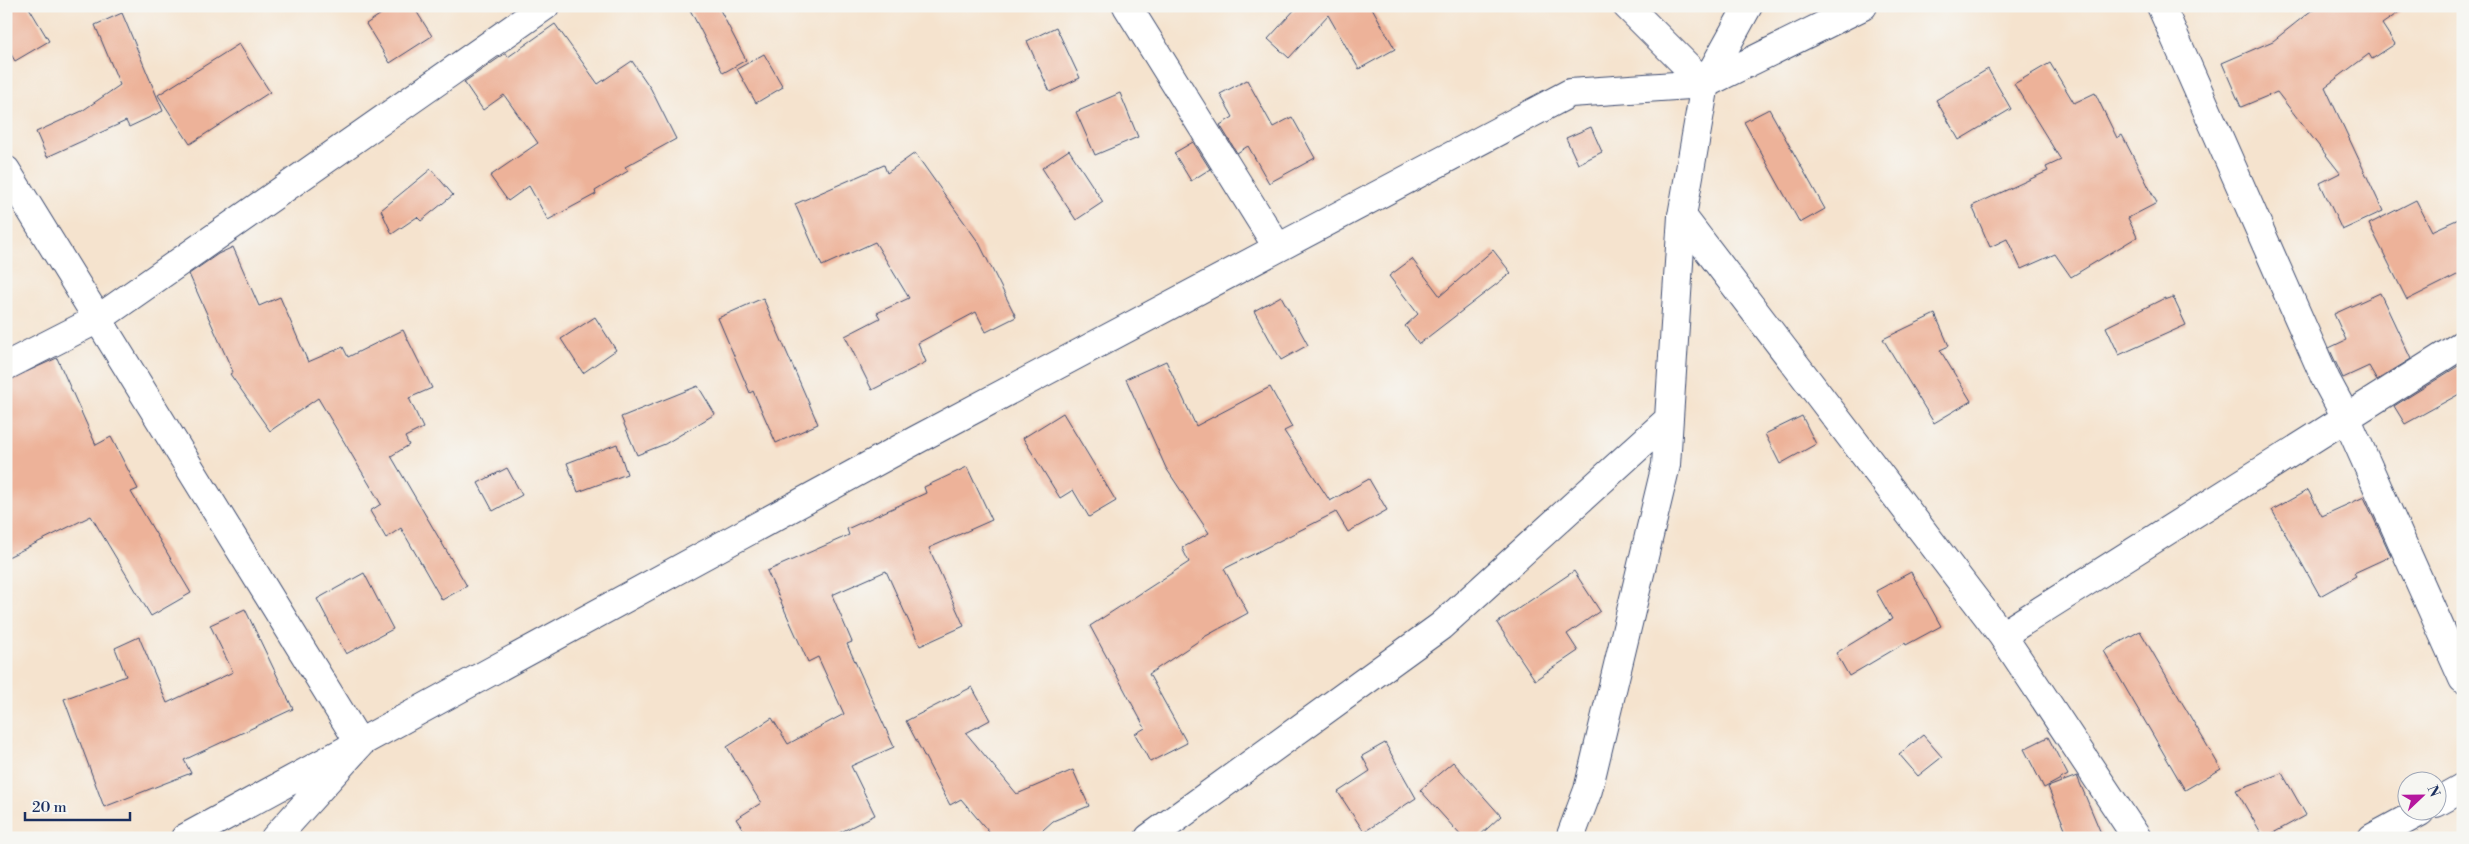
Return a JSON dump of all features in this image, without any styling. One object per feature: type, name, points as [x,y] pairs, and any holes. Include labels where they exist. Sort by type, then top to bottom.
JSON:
[{"type":"street","points":[[6,366],[98,319],[545,6]]},
{"type":"street","points":[[1127,6],[1278,248]]},
{"type":"street","points":[[1627,6],[1705,84]]},
{"type":"street","points":[[1570,838],[1588,790],[1666,465],[1682,216],[1705,84],[1748,6]]},
{"type":"street","points":[[185,838],[916,440],[1570,94],[1705,84],[1863,6]]},
{"type":"street","points":[[2160,6],[2326,380],[2346,417],[2463,679]]},
{"type":"street","points":[[6,170],[360,744]]},
{"type":"street","points":[[1682,216],[2002,635],[2137,838]]},
{"type":"street","points":[[2002,635],[2463,344]]},
{"type":"street","points":[[1148,838],[1441,626],[1669,419]]},
{"type":"street","points":[[275,838],[360,744]]},
{"type":"street","points":[[2446,797],[2463,788]]},
{"type":"street","points":[[2372,838],[2402,822]]},
{"type":"building","points":[[6,6],[28,6],[49,41],[15,61],[6,46]]},
{"type":"building","points":[[393,6],[413,6],[432,36],[390,63],[366,24]]},
{"type":"building","points":[[688,6],[718,6],[746,60],[723,73]]},
{"type":"building","points":[[1298,6],[1371,6],[1395,49],[1359,69],[1328,15],[1289,58],[1268,39]]},
{"type":"building","points":[[2317,6],[2408,6],[2382,24],[2395,44],[2372,59],[2369,54],[2325,87],[2383,211],[2342,230],[2320,183],[2340,173],[2277,92],[2241,107],[2222,63],[2273,41]]},
{"type":"building","points":[[122,13],[163,111],[129,127],[126,121],[47,157],[36,132],[82,111],[120,85],[95,25]]},
{"type":"building","points":[[555,24],[598,84],[632,61],[651,89],[676,139],[625,167],[628,171],[595,191],[596,194],[548,220],[529,186],[508,201],[490,176],[538,143],[504,95],[483,110],[464,82],[506,53],[508,57]]},
{"type":"building","points":[[1056,27],[1080,78],[1050,92],[1027,41]]},
{"type":"building","points":[[239,44],[270,92],[190,144],[158,95]]},
{"type":"building","points":[[764,54],[783,87],[756,103],[737,69]]},
{"type":"building","points":[[2050,63],[2074,103],[2095,93],[2117,138],[2122,135],[2157,203],[2128,218],[2137,237],[2071,277],[2055,254],[2021,269],[2007,239],[1990,247],[1972,206],[2048,171],[2046,167],[2061,160],[2014,84]]},
{"type":"building","points":[[1988,69],[2011,109],[1959,140],[1936,100]]},
{"type":"building","points":[[1247,80],[1273,127],[1292,117],[1315,158],[1269,183],[1248,146],[1237,153],[1220,125],[1233,117],[1220,94]]},
{"type":"building","points":[[1120,93],[1138,137],[1095,155],[1076,112]]},
{"type":"building","points":[[1769,109],[1825,209],[1800,223],[1744,122]]},
{"type":"building","points":[[1591,127],[1602,152],[1578,164],[1566,138]]},
{"type":"building","points":[[1193,142],[1210,169],[1191,181],[1174,153]]},
{"type":"building","points":[[1069,150],[1103,202],[1076,220],[1042,168]]},
{"type":"building","points":[[915,153],[979,243],[1016,317],[986,332],[976,312],[918,343],[926,362],[872,390],[845,336],[880,318],[877,313],[909,298],[875,242],[822,266],[795,204],[884,165],[887,173]]},
{"type":"building","points":[[431,169],[453,195],[421,221],[417,217],[392,234],[381,210]]},
{"type":"building","points":[[2416,200],[2432,231],[2463,217],[2463,272],[2407,300],[2369,224]]},
{"type":"building","points":[[233,247],[259,306],[280,297],[308,362],[343,347],[348,357],[403,330],[432,388],[409,398],[423,428],[405,437],[409,445],[391,456],[467,586],[442,600],[401,528],[386,538],[370,511],[381,504],[318,398],[270,431],[230,374],[233,372],[189,274],[218,254]]},
{"type":"building","points":[[1493,250],[1511,273],[1419,344],[1405,326],[1418,314],[1389,276],[1412,259],[1440,296]]},
{"type":"building","points":[[2380,293],[2411,359],[2377,380],[2369,366],[2343,378],[2329,348],[2346,340],[2334,314]]},
{"type":"building","points":[[1281,296],[1308,345],[1281,360],[1254,311]]},
{"type":"building","points":[[2173,297],[2186,325],[2119,355],[2106,327],[2165,298],[2165,300]]},
{"type":"building","points":[[763,298],[818,424],[776,443],[753,391],[750,393],[718,318]]},
{"type":"building","points":[[1935,314],[1949,346],[1940,350],[1971,401],[1934,423],[1883,339]]},
{"type":"building","points":[[595,317],[616,350],[583,373],[561,339]]},
{"type":"building","points":[[57,358],[96,445],[111,437],[138,489],[131,492],[191,593],[151,616],[91,516],[6,558],[6,381]]},
{"type":"building","points":[[1166,361],[1196,426],[1270,387],[1292,427],[1284,431],[1330,501],[1369,479],[1387,510],[1348,532],[1336,512],[1224,569],[1248,613],[1206,636],[1149,674],[1187,743],[1150,762],[1135,734],[1145,728],[1090,626],[1189,562],[1182,548],[1209,533],[1166,468],[1126,379]]},
{"type":"building","points":[[2463,363],[2463,392],[2405,424],[2394,406]]},
{"type":"building","points":[[698,386],[715,414],[665,444],[637,455],[621,417]]},
{"type":"building","points":[[1063,413],[1116,501],[1089,517],[1073,490],[1060,498],[1023,438]]},
{"type":"building","points":[[1802,416],[1816,444],[1780,464],[1765,434]]},
{"type":"building","points":[[617,444],[627,474],[578,492],[567,463]]},
{"type":"building","points":[[967,467],[992,520],[929,548],[964,626],[920,646],[886,571],[832,595],[852,642],[847,644],[894,747],[851,766],[875,815],[829,838],[749,838],[736,819],[761,803],[727,747],[772,718],[788,744],[844,714],[818,657],[808,662],[767,571],[849,535],[847,529],[926,493],[924,487]]},
{"type":"building","points":[[507,468],[522,495],[493,511],[478,483]]},
{"type":"building","points":[[2308,490],[2322,516],[2364,497],[2391,556],[2354,573],[2356,576],[2320,596],[2272,510]]},
{"type":"building","points":[[1574,571],[1600,611],[1567,634],[1578,651],[1535,680],[1497,623]]},
{"type":"building","points":[[1911,572],[1941,626],[1906,645],[1905,643],[1849,676],[1836,653],[1892,619],[1876,591]]},
{"type":"building","points":[[364,573],[393,629],[346,654],[317,599]]},
{"type":"building","points":[[245,609],[293,709],[184,760],[191,773],[104,807],[64,699],[126,676],[115,648],[139,637],[167,703],[233,672],[210,625]]},
{"type":"building","points":[[2140,631],[2221,769],[2185,790],[2104,651]]},
{"type":"building","points":[[972,687],[990,720],[966,733],[1017,794],[1073,770],[1089,806],[1053,821],[1034,838],[994,838],[961,799],[950,805],[906,721]]},
{"type":"building","points":[[1923,735],[1942,757],[1918,776],[1899,754]]},
{"type":"building","points":[[2048,737],[2068,775],[2044,788],[2024,749]]},
{"type":"building","points":[[1385,743],[1416,798],[1364,832],[1338,792],[1370,771],[1362,756]]},
{"type":"building","points":[[1453,762],[1501,816],[1477,838],[1463,838],[1420,790]]},
{"type":"building","points":[[2282,773],[2306,815],[2264,838],[2236,790]]},
{"type":"building","points":[[2077,776],[2103,838],[2069,838],[2048,787]]}]
